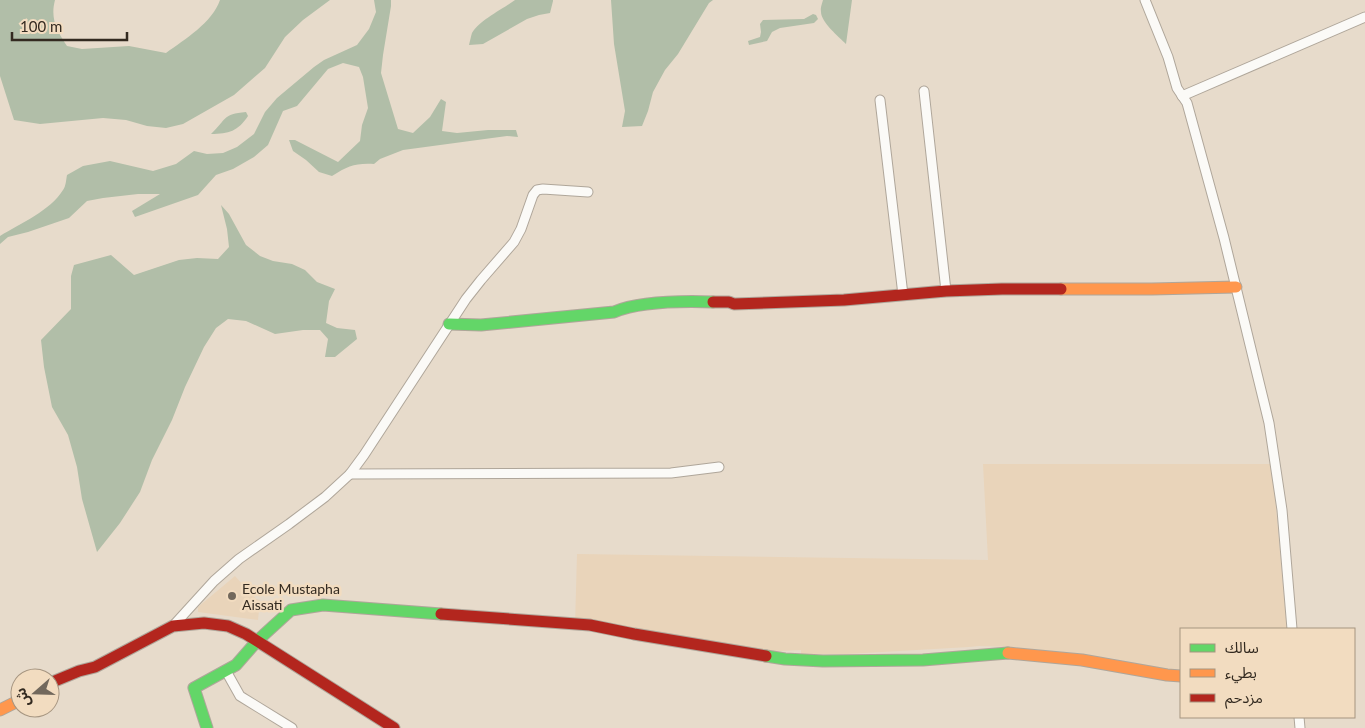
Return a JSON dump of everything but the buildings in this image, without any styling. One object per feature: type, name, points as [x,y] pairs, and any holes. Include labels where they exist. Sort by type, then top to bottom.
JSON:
[{"type":"street","points":[[1145,0],[1168,57],[1178,88],[1187,103],[1236,287],[1269,423],[1282,510],[1292,628]]},
{"type":"street","points":[[1182,96],[1365,17]]},
{"type":"street","points":[[924,91],[946,291]]},
{"type":"street","points":[[880,100],[903,295]]},
{"type":"street","points":[[60,679],[79,670],[95,667],[173,626],[214,582],[240,559],[306,511],[350,474],[481,280],[514,242],[521,229],[533,195],[537,190],[588,192]]},
{"type":"street","points":[[450,324],[481,325],[614,312],[628,307],[687,302],[729,302],[734,304],[844,300],[1002,288],[1152,289],[1236,287]]},
{"type":"street","points":[[350,474],[671,473],[719,467]]},
{"type":"street","points":[[207,728],[194,688],[236,665],[257,641],[291,610],[323,604],[590,625],[785,659],[823,661],[923,660],[1004,653],[1082,660],[1180,676]]},
{"type":"street","points":[[173,626],[204,623],[228,626],[246,634],[394,728]]},
{"type":"street","points":[[226,671],[240,696],[292,728]]},
{"type":"shaded area","points":[[983,464],[1272,464],[1287,628],[1180,628],[1180,672],[1111,658],[1013,647],[979,646],[847,654],[801,654],[801,650],[761,652],[575,626],[577,554],[988,560]]},
{"type":"shaded area","name":"Ecole Mustapha Aissati","points":[[235,576],[256,599],[260,600],[258,620],[198,612],[198,607]]},
{"type":"green space","points":[[0,0],[55,0],[53,13],[55,24],[67,46],[82,49],[129,46],[166,53],[204,23],[211,16],[220,0],[330,0],[303,20],[285,37],[265,68],[234,95],[183,124],[166,128],[147,126],[126,120],[103,118],[40,124],[14,120],[0,76]]},
{"type":"green space","points":[[374,0],[391,0],[381,73],[398,129],[413,133],[430,117],[441,99],[446,102],[442,131],[457,133],[516,130],[518,137],[507,136],[403,150],[380,159],[374,164],[352,166],[332,176],[319,172],[293,151],[289,140],[295,140],[338,162],[360,141],[362,125],[368,108],[363,77],[359,67],[343,63],[328,69],[297,106],[283,111],[268,145],[254,157],[233,169],[216,175],[198,195],[135,217],[132,211],[160,194],[138,194],[87,201],[69,218],[8,237],[0,244],[0,236],[51,204],[64,188],[67,175],[83,166],[110,161],[153,171],[176,164],[194,151],[207,154],[223,153],[237,147],[254,134],[265,112],[277,98],[324,60],[357,45],[369,29],[376,12]]},
{"type":"green space","points":[[515,0],[553,1],[550,13],[527,19],[483,44],[469,45],[475,28]]},
{"type":"green space","points":[[611,0],[713,0],[709,3],[678,54],[665,70],[653,92],[642,126],[622,127],[625,111],[614,44]]},
{"type":"green space","points":[[823,0],[852,0],[846,44],[824,20],[821,10]]},
{"type":"green space","points":[[813,14],[818,19],[814,23],[780,28],[772,32],[767,41],[749,45],[748,41],[760,37],[760,24],[763,20],[804,19]]},
{"type":"green space","points":[[246,112],[248,116],[237,128],[228,132],[211,134],[225,118],[233,114]]},
{"type":"green space","points":[[221,205],[229,214],[246,245],[260,256],[273,261],[292,264],[305,270],[317,282],[335,289],[329,301],[326,323],[337,328],[355,330],[357,339],[335,357],[325,357],[328,339],[320,330],[303,330],[275,334],[246,321],[228,319],[216,328],[204,347],[185,387],[172,420],[152,460],[140,492],[120,523],[97,552],[82,499],[77,467],[68,435],[52,407],[41,340],[71,309],[71,276],[74,265],[111,255],[134,275],[179,260],[197,258],[218,259],[229,247]]},
{"type":"traffic: fast","points":[[449,324],[481,325],[614,312],[625,308],[663,302],[713,302]]},
{"type":"traffic: fast","points":[[207,728],[194,688],[236,665],[257,641],[291,610],[323,605],[441,614]]},
{"type":"traffic: fast","points":[[766,656],[823,661],[923,660],[1008,653]]},
{"type":"traffic: slow","points":[[1061,289],[1236,287]]},
{"type":"traffic: slow","points":[[1008,653],[1082,660],[1180,676]]},
{"type":"traffic: slow","points":[[0,710],[10,705]]},
{"type":"traffic: jam","points":[[713,302],[729,302],[734,304],[844,300],[946,291],[1061,289]]},
{"type":"traffic: jam","points":[[441,614],[590,625],[766,656]]},
{"type":"traffic: jam","points":[[60,679],[95,667],[173,626],[204,623],[228,626],[246,634],[394,728]]},
{"type":"place","name":"Ecole Mustapha Aissati","points":[[232,596]]}]
